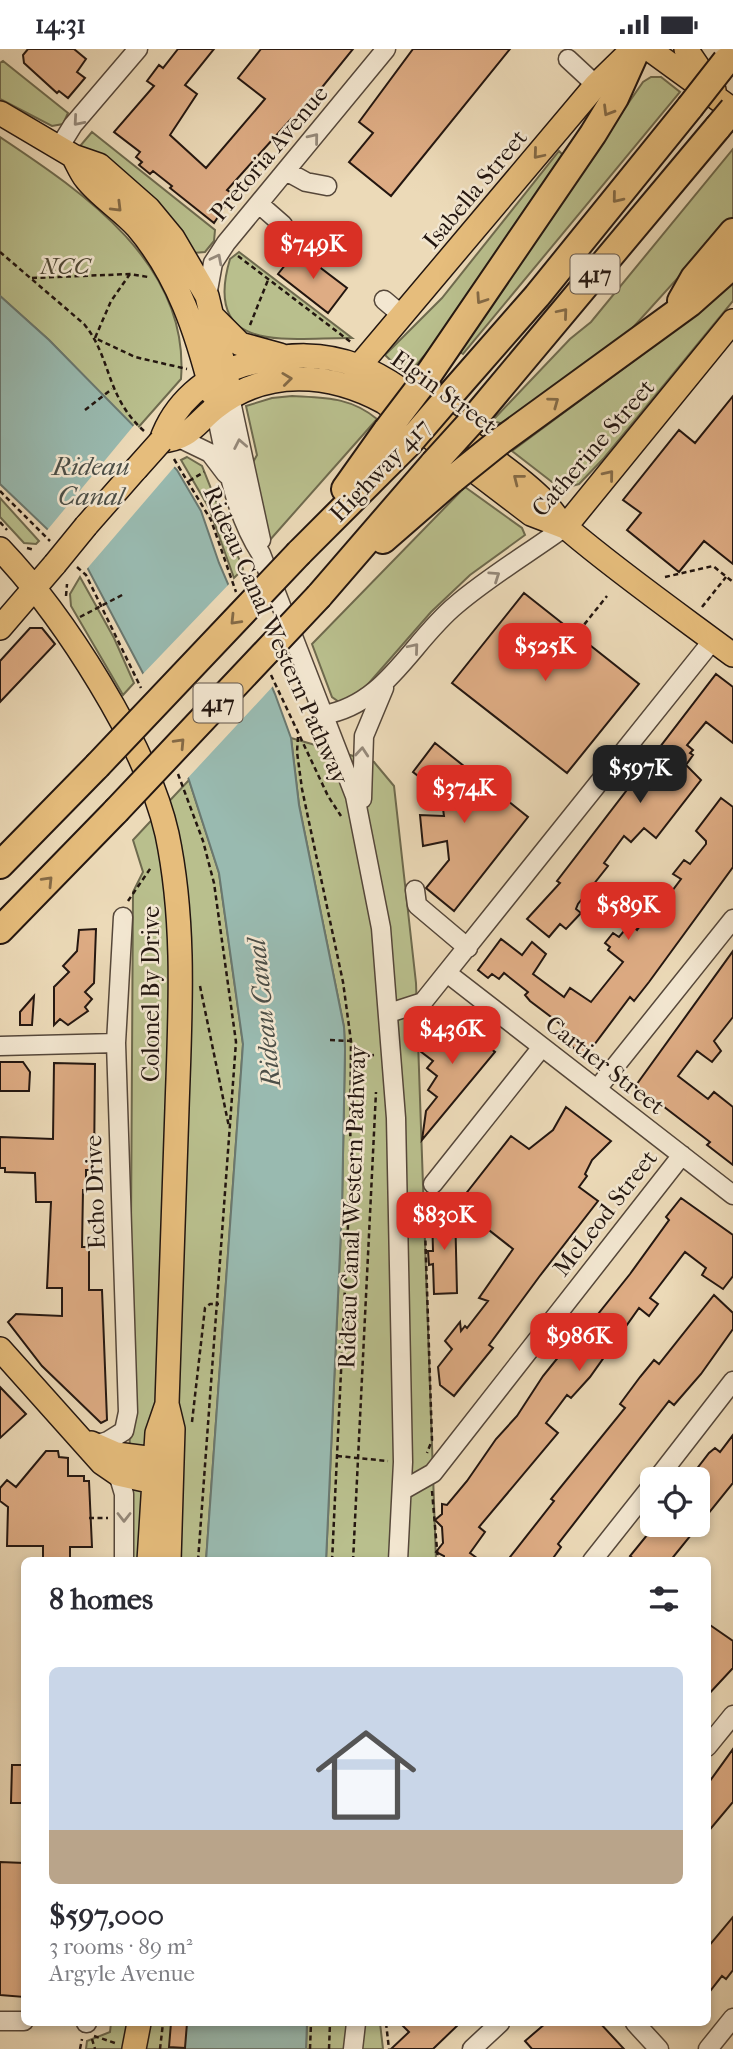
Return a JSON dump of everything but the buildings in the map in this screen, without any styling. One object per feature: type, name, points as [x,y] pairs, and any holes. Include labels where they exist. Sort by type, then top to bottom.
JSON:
[{"type":"highway","points":[[398,437],[422,384],[615,98],[635,49]]},
{"type":"highway","name":"Highway 417","points":[[398,437],[445,401],[537,296],[729,56]]},
{"type":"highway","name":"417","points":[[0,930],[341,573],[443,471],[472,421],[726,112]]},
{"type":"highway","points":[[673,315],[694,278],[733,232]]},
{"type":"highway","points":[[443,471],[499,442],[702,294],[733,265]]},
{"type":"highway","name":"417","points":[[0,865],[299,553],[398,437]]},
{"type":"main road","name":"Isabella Street","points":[[357,355],[403,316],[596,85],[635,49]]},
{"type":"main road","points":[[649,49],[726,112]]},
{"type":"main road","points":[[686,49],[726,112]]},
{"type":"main road","points":[[0,113],[67,151],[99,165],[149,209],[173,238],[207,296],[214,318],[217,375],[223,403],[165,442],[0,628]]},
{"type":"main road","points":[[67,151],[87,180],[138,228],[163,263],[217,375]]},
{"type":"main road","points":[[214,318],[240,344],[286,357]]},
{"type":"main road","name":"Catherine Street","points":[[565,527],[733,321]]},
{"type":"main road","name":"Elgin Street","points":[[217,375],[286,357],[357,355],[541,498],[565,527],[733,655]]},
{"type":"main road","points":[[165,442],[169,419],[217,375]]},
{"type":"main road","name":"Elgin Street","points":[[223,403],[265,383],[300,378],[329,381],[368,393],[384,402],[531,513],[565,527]]},
{"type":"main road","name":"Colonel By Drive","points":[[0,549],[50,605],[138,755],[166,832],[180,909],[180,1019],[167,1404],[158,1430],[169,1557]]},
{"type":"main road","points":[[0,1349],[89,1441],[102,1463],[118,1474],[160,1468]]},
{"type":"main road","points":[[89,1441],[116,1454],[160,1468]]},
{"type":"main road","name":"Colonel By Drive","points":[[149,1557],[160,1468]]},
{"type":"main road","points":[[134,2048],[138,2026]]},
{"type":"street","points":[[67,151],[73,125],[138,49]]},
{"type":"street","name":"Pretoria Avenue","points":[[207,296],[213,263],[386,49]]},
{"type":"street","points":[[568,59],[596,85]]},
{"type":"street","points":[[286,171],[306,182],[327,186]]},
{"type":"street","points":[[259,204],[283,225]]},
{"type":"street","points":[[384,300],[403,316]]},
{"type":"street","points":[[223,403],[230,479],[251,539],[261,555],[346,768],[362,820],[381,928],[396,1118],[403,1490],[398,1557]]},
{"type":"street","points":[[223,403],[261,535],[261,555]]},
{"type":"street","points":[[165,442],[196,444],[211,453],[230,479]]},
{"type":"street","name":"Catherine Street","points":[[388,680],[454,606],[565,527]]},
{"type":"street","points":[[389,1013],[423,1002],[713,640]]},
{"type":"street","points":[[323,715],[354,707],[388,680]]},
{"type":"street","points":[[362,820],[364,736],[388,680]]},
{"type":"street","points":[[415,890],[417,905],[468,948]]},
{"type":"street","name":"Echo Drive","points":[[89,1441],[108,1441],[124,1431],[128,1412],[116,1043],[123,917]]},
{"type":"street","points":[[597,1089],[733,919]]},
{"type":"street","name":"Cartier Street","points":[[447,973],[733,1195]]},
{"type":"street","points":[[0,1046],[116,1043]]},
{"type":"street","points":[[433,1184],[542,1047]]},
{"type":"street","name":"McLeod Street","points":[[403,1490],[440,1463],[682,1155]]},
{"type":"street","points":[[666,1467],[733,1381]]},
{"type":"street","points":[[118,1474],[124,1494],[124,1557]]},
{"type":"street","points":[[595,1557],[640,1500]]},
{"type":"street","points":[[711,1742],[733,1715]]},
{"type":"street","points":[[708,2049],[733,2018]]},
{"type":"street","points":[[0,2021],[21,2021]]},
{"type":"street","points":[[353,2049],[356,2026]]},
{"type":"street","points":[[472,2049],[497,2026]]},
{"type":"street","points":[[638,2026],[659,2049]]},
{"type":"path","points":[[234,249],[237,256],[357,355]]},
{"type":"path","name":"Rideau Canal Western Pathway","points":[[0,253],[95,338],[112,389],[125,411],[165,442],[211,520],[241,604]]},
{"type":"path","points":[[130,274],[111,301],[95,338],[135,357],[169,367],[187,369],[186,358]]},
{"type":"path","points":[[31,278],[130,274],[151,278]]},
{"type":"path","points":[[246,335],[268,280]]},
{"type":"path","points":[[85,410],[112,389]]},
{"type":"path","points":[[188,481],[207,470]]},
{"type":"path","points":[[665,577],[713,566],[733,582]]},
{"type":"path","points":[[702,607],[726,576]]},
{"type":"path","points":[[77,619],[124,594]]},
{"type":"path","points":[[579,631],[607,596]]},
{"type":"path","name":"Rideau Canal Western Pathway","points":[[267,665],[298,736],[345,827]]},
{"type":"path","points":[[298,736],[297,752],[302,789],[343,982],[352,1057],[350,1183],[332,1557]]},
{"type":"path","points":[[123,917],[129,900],[154,864]]},
{"type":"path","points":[[330,1040],[351,1041]]},
{"type":"path","points":[[352,1057],[377,1055]]},
{"type":"path","name":"Rideau Canal Western Pathway","points":[[353,1557],[376,1091]]},
{"type":"path","points":[[222,1092],[232,1092]]},
{"type":"path","points":[[433,1184],[424,1193],[432,1440],[426,1455],[419,1461],[434,1496],[438,1557]]},
{"type":"path","points":[[191,1433],[205,1308],[210,1304],[219,1304]]},
{"type":"path","points":[[337,1456],[358,1459]]},
{"type":"path","points":[[89,1518],[112,1518]]},
{"type":"path","points":[[198,1557],[199,1551]]},
{"type":"path","points":[[160,2049],[163,2026]]},
{"type":"path","points":[[310,2049],[311,2026]]},
{"type":"path","points":[[329,2049],[330,2026]]},
{"type":"path","points":[[386,2026],[389,2049]]},
{"type":"path","points":[[80,2049],[87,2029],[134,2048]]},
{"type":"green space","points":[[3,61],[68,113],[63,124],[52,126],[0,99],[0,63]]},
{"type":"green space","points":[[651,77],[661,77],[680,92],[463,354],[457,350],[643,82]]},
{"type":"green space","points":[[92,132],[215,230],[214,241],[205,252],[193,253],[114,171],[80,146]]},
{"type":"green space","name":"NCC","points":[[0,137],[97,208],[125,236],[150,267],[168,301],[179,338],[181,379],[136,430],[49,340],[0,296]]},
{"type":"green space","points":[[733,149],[733,217],[618,344],[504,424],[492,421],[570,339],[591,322]]},
{"type":"green space","points":[[559,151],[564,156],[441,336],[407,376],[385,355],[442,298]]},
{"type":"green space","points":[[239,252],[352,338],[279,338],[257,335],[240,327],[228,313],[224,290],[230,259]]},
{"type":"green space","points":[[733,275],[733,301],[604,458],[579,484],[561,489],[512,451],[674,331]]},
{"type":"green space","points":[[272,398],[327,398],[347,403],[377,419],[269,541],[252,464],[257,455],[246,406]]},
{"type":"green space","points":[[187,457],[202,466],[243,569],[234,578],[209,508],[181,460]]},
{"type":"green space","points":[[465,487],[522,528],[525,535],[470,575],[431,612],[355,699],[339,702],[332,697],[312,644]]},
{"type":"green space","points":[[0,498],[39,541],[36,544],[24,543],[0,517]]},
{"type":"green space","points":[[80,577],[114,638],[134,683],[123,695],[71,606],[70,594]]},
{"type":"green space","points":[[291,738],[374,762],[394,786],[416,983],[436,1557],[326,1557],[342,1208],[345,1049],[344,1027],[299,805]]},
{"type":"green space","points":[[189,780],[219,873],[243,1044],[206,1557],[129,1557],[133,892],[143,872],[133,840]]},
{"type":"green space","points":[[111,2026],[172,2026],[170,2049],[86,2049],[87,2041],[110,2032]]},
{"type":"green space","points":[[307,2026],[380,2026],[383,2049],[306,2049]]},
{"type":"water","name":"Rideau Canal","points":[[0,296],[49,340],[177,470],[201,511],[219,563],[291,738],[299,805],[344,1027],[345,1049],[342,1208],[326,1557],[206,1557],[243,1044],[219,873],[189,780],[145,677],[87,567],[0,484]]},
{"type":"water","points":[[172,2026],[307,2026],[306,2049],[170,2049]]},
{"type":"pier","points":[[135,424],[176,465],[85,571],[44,534]]},
{"type":"pier","points":[[231,582],[275,684],[185,781],[140,677]]}]
